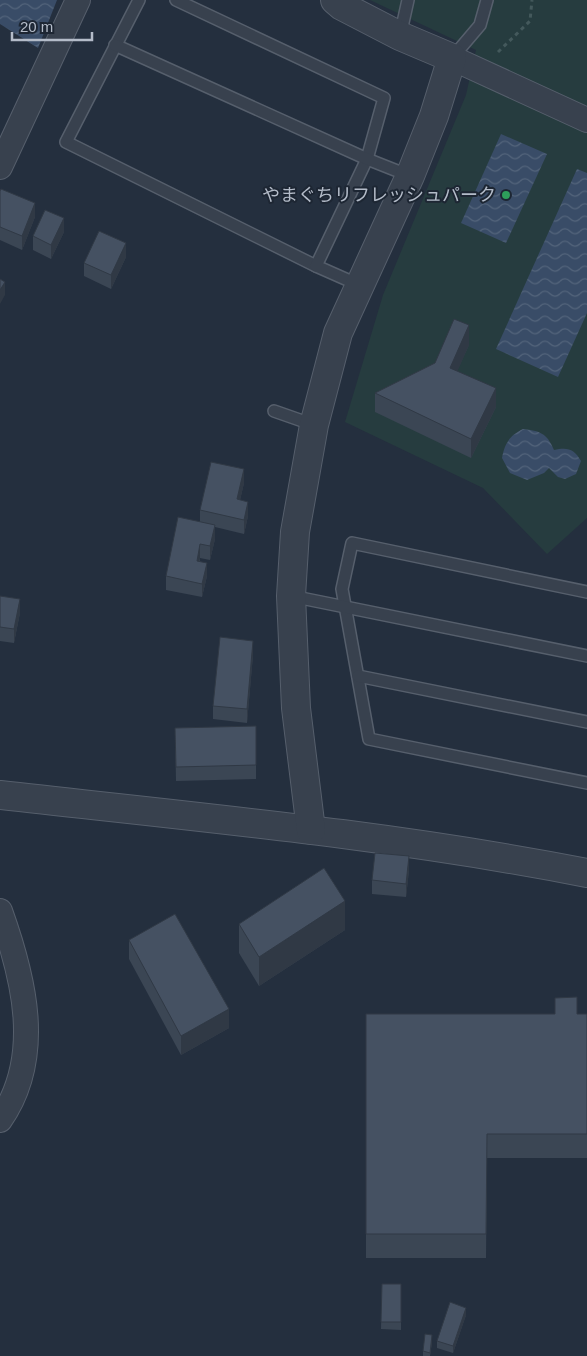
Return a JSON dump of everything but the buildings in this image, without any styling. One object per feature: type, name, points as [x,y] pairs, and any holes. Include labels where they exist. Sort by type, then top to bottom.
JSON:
[{"type":"street","points":[[0,166],[78,0]]},
{"type":"street","points":[[335,0],[342,6],[400,36],[587,120]]},
{"type":"street","points":[[312,830],[296,708],[291,596],[295,532],[314,425],[338,333],[410,176],[434,116],[452,58]]},
{"type":"street","points":[[0,795],[312,830],[484,853],[587,873]]},
{"type":"street","points":[[0,911],[20,979],[27,1024],[24,1066],[8,1108],[0,1120]]},
{"type":"lane","points":[[139,0],[66,142],[316,266],[359,285]]},
{"type":"lane","points":[[176,0],[384,98],[367,159],[316,266]]},
{"type":"lane","points":[[400,36],[408,0]]},
{"type":"lane","points":[[452,58],[480,25],[487,0]]},
{"type":"lane","points":[[115,45],[367,159],[410,176]]},
{"type":"lane","points":[[274,411],[314,425]]},
{"type":"lane","points":[[587,592],[352,543],[342,589],[369,739],[587,783]]},
{"type":"lane","points":[[291,596],[587,656]]},
{"type":"lane","points":[[358,676],[587,722]]},
{"type":"path","points":[[479,70],[530,21],[532,0]]},
{"type":"green space","name":"やまぐちリフレッシュパーク","points":[[370,0],[587,0],[587,518],[547,554],[483,488],[345,422],[383,295],[466,95],[476,50]]},
{"type":"water","points":[[0,0],[57,0],[38,48],[0,24]]},
{"type":"water","points":[[501,134],[547,154],[506,243],[461,223]]},
{"type":"water","points":[[577,169],[587,173],[587,313],[558,377],[496,349]]},
{"type":"water","points":[[523,429],[546,436],[554,450],[567,449],[573,451],[581,461],[576,474],[565,479],[558,477],[549,468],[544,473],[527,480],[510,473],[502,458],[503,453],[511,437]]},
{"type":"place","name":"やまぐちリフレッシュパーク","points":[[506,195]]}]
